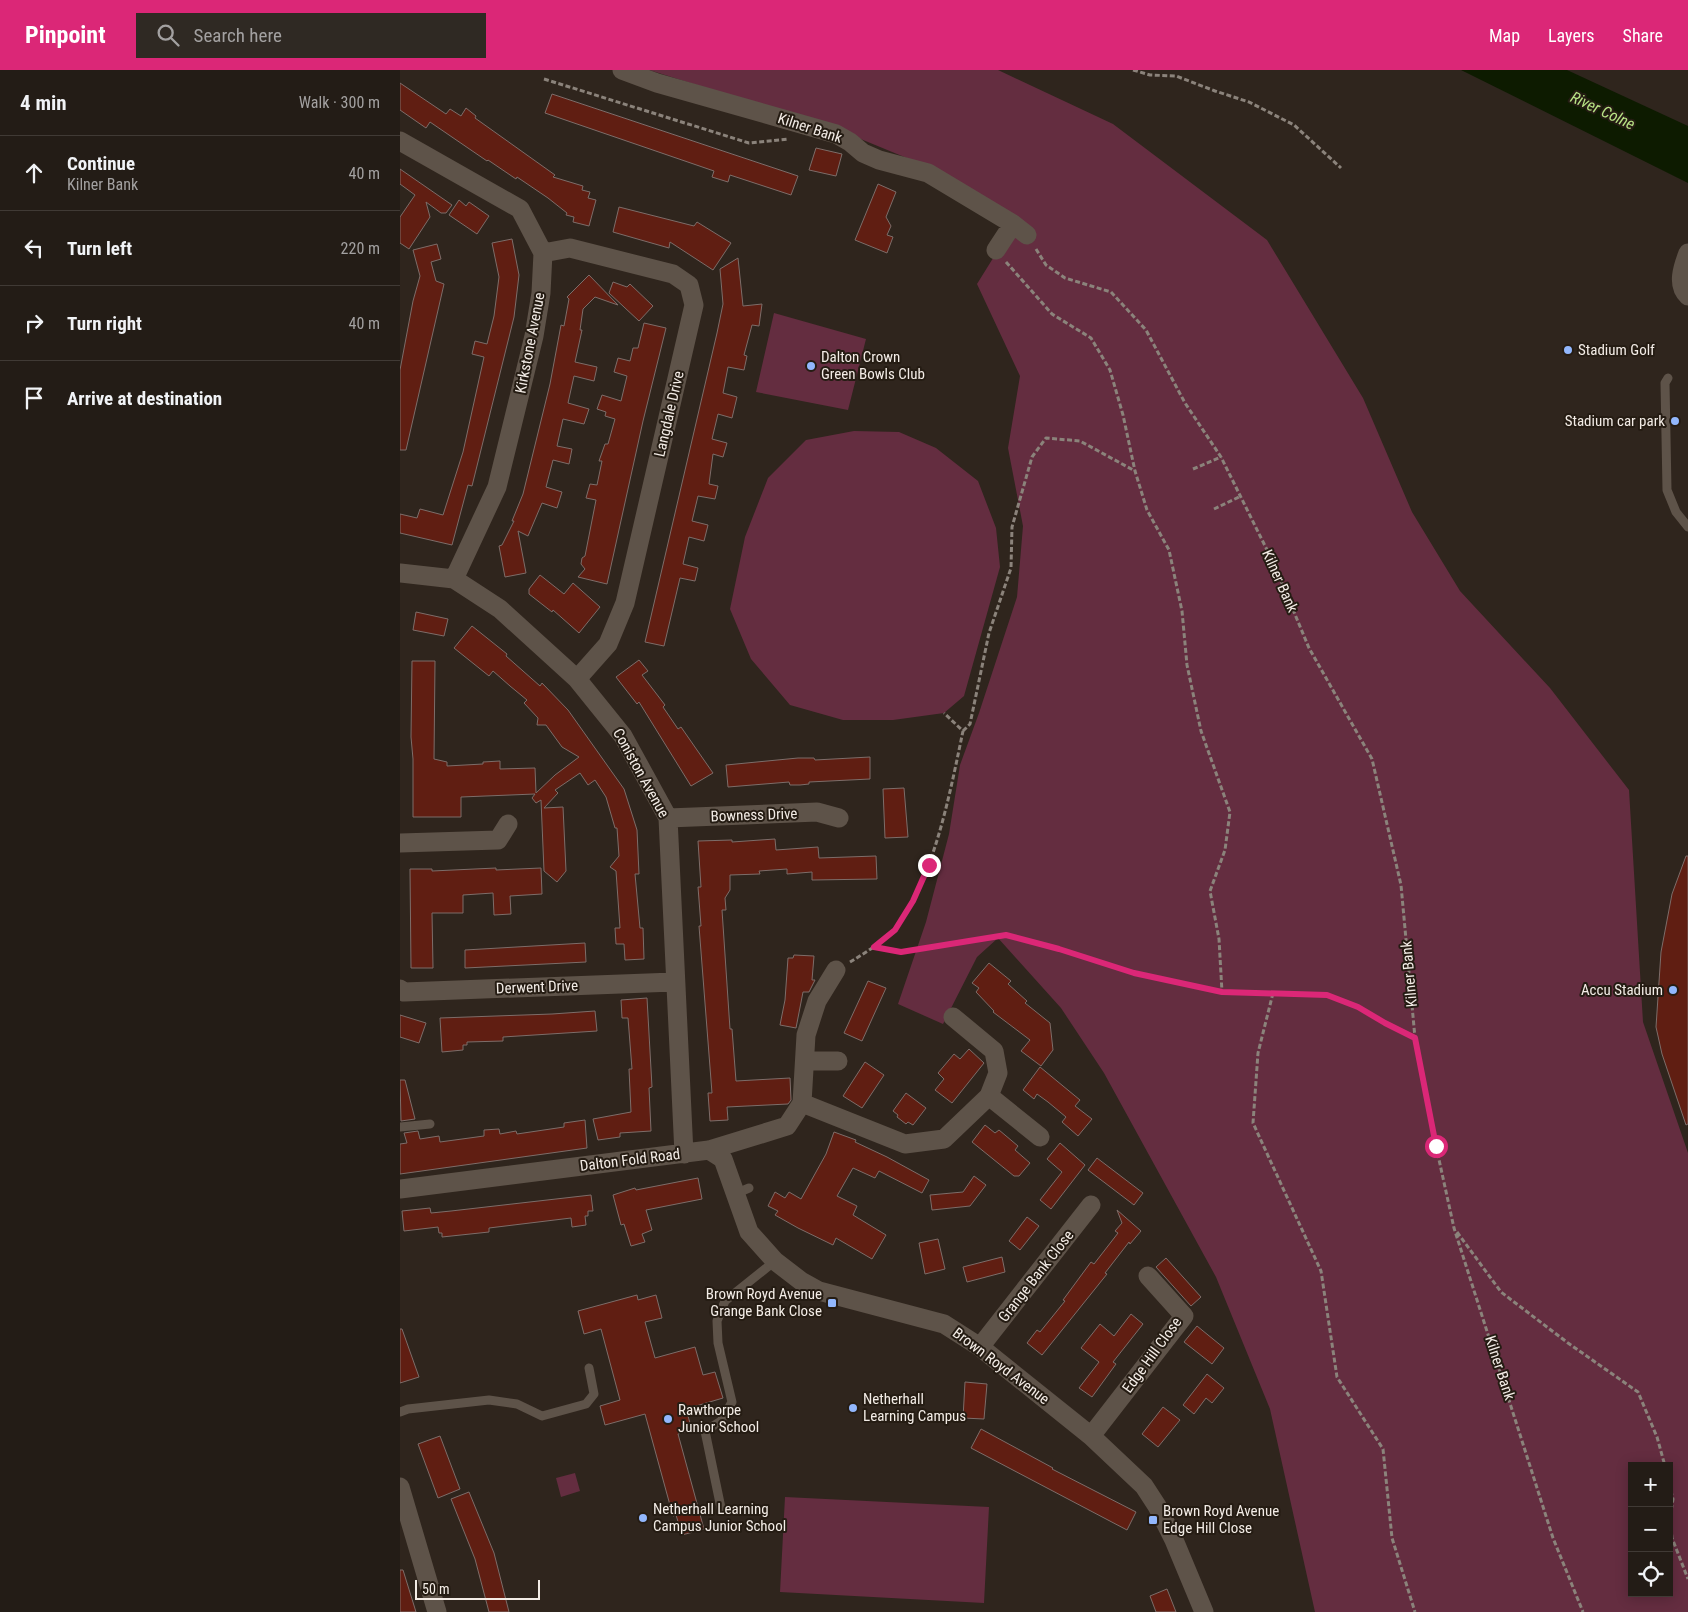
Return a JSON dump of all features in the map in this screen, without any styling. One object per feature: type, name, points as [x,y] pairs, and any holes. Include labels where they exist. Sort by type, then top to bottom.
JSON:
[{"type":"street","name":"Kilner Bank","points":[[622,70],[657,83],[836,134],[850,142],[863,153],[879,160],[928,173],[1020,230]]},
{"type":"street","name":"Kirkstone Avenue","points":[[400,140],[520,208],[543,253],[541,293],[534,336],[497,487],[454,579]]},
{"type":"street","points":[[996,250],[1020,230]]},
{"type":"street","name":"Langdale Drive","points":[[543,253],[570,248],[673,274],[689,285],[694,305],[625,603],[608,644],[578,679]]},
{"type":"street","points":[[1688,253],[1684,263],[1681,282],[1685,294],[1688,296]]},
{"type":"street","name":"Coniston Avenue","points":[[400,573],[454,579],[500,610],[578,679],[623,736],[668,818],[674,982],[684,1154]]},
{"type":"street","name":"Bowness Drive","points":[[668,818],[818,812],[839,818]]},
{"type":"street","points":[[400,843],[498,840],[508,824]]},
{"type":"street","name":"Dalton Fold Road","points":[[400,1189],[709,1150],[788,1126],[802,1103],[806,1035],[817,1001],[836,970]]},
{"type":"street","name":"Derwent Drive","points":[[400,989],[404,992],[674,982]]},
{"type":"street","points":[[802,1103],[905,1144],[944,1140],[989,1096],[998,1073],[994,1051],[953,1017]]},
{"type":"street","points":[[805,1061],[838,1061]]},
{"type":"street","points":[[989,1096],[1040,1136]]},
{"type":"street","name":"Brown Royd Avenue","points":[[709,1150],[723,1159],[742,1191],[748,1232],[775,1261],[801,1281],[819,1292],[944,1324],[980,1347],[1092,1436],[1144,1486],[1157,1506],[1174,1540],[1204,1612]]},
{"type":"street","name":"Grange Bank Close","points":[[980,1347],[1091,1205]]},
{"type":"street","name":"Edge Hill Close","points":[[1092,1436],[1184,1316],[1148,1276]]},
{"type":"street","points":[[400,1487],[437,1612]]},
{"type":"lane","points":[[1668,378],[1665,383],[1667,490],[1676,512],[1688,527]]},
{"type":"lane","points":[[400,1127],[430,1124]]},
{"type":"lane","points":[[722,1508],[705,1431],[721,1421],[732,1402],[718,1343],[717,1321],[726,1301],[775,1261]]},
{"type":"lane","points":[[400,1412],[408,1409],[489,1400],[517,1404],[542,1416],[586,1404],[594,1394],[589,1368]]},
{"type":"path","points":[[1133,70],[1150,75],[1176,76],[1249,102],[1294,125],[1341,168]]},
{"type":"path","points":[[544,79],[749,143]]},
{"type":"path","name":"Kilner Bank","points":[[1020,230],[1046,265],[1065,278],[1111,292],[1146,330],[1185,403],[1221,457],[1274,564],[1309,648],[1372,759],[1401,885],[1415,1038],[1454,1228],[1553,1538],[1583,1612]]},
{"type":"path","points":[[996,250],[1052,314],[1091,338],[1110,370],[1147,510],[1169,550],[1182,612],[1188,665],[1201,731],[1230,812],[1224,850],[1210,891],[1219,939],[1222,992]]},
{"type":"path","points":[[836,970],[874,947],[895,930],[913,901],[929,865],[952,788],[963,731],[970,724],[989,633],[1011,568],[1012,527],[1032,457],[1046,438],[1080,441],[1136,471]]},
{"type":"path","points":[[1193,469],[1221,457]]},
{"type":"path","points":[[1214,509],[1241,496]]},
{"type":"path","points":[[944,713],[963,731]]},
{"type":"path","points":[[874,947],[901,952],[1006,935],[1059,949],[1134,973],[1222,992],[1327,995],[1358,1007],[1415,1038]]},
{"type":"path","points":[[1272,993],[1258,1053],[1253,1122],[1321,1271],[1337,1377],[1383,1449],[1392,1538],[1415,1612]]},
{"type":"path","points":[[1454,1228],[1501,1292],[1568,1343],[1638,1392],[1657,1437],[1664,1462]]},
{"type":"path","points":[[1672,1507],[1670,1518],[1672,1538],[1688,1579]]},
{"type":"shaded area","points":[[649,70],[998,70],[1113,124],[1267,240],[1363,398],[1412,512],[1460,591],[1550,688],[1629,790],[1643,1022],[1688,1153],[1688,1612],[1315,1612],[1270,1409],[1216,1277],[1104,1073],[1061,1008],[998,938],[977,957],[943,1024],[898,1004],[926,922],[949,834],[960,765],[1017,597],[1023,526],[1008,448],[1020,376],[977,284],[1018,218],[931,168],[834,128]]},
{"type":"shaded area","name":"Dalton Crown Green Bowls Club","points":[[774,313],[866,339],[848,410],[756,392]]},
{"type":"shaded area","points":[[854,431],[899,432],[936,448],[978,481],[996,528],[1000,567],[964,696],[944,713],[893,720],[843,720],[790,705],[751,659],[730,609],[745,537],[768,478],[806,440]]},
{"type":"shaded area","points":[[575,1473],[580,1491],[561,1497],[556,1478]]},
{"type":"shaded area","points":[[785,1497],[989,1507],[984,1603],[780,1592]]},
{"type":"water","name":"River Colne","points":[[1461,70],[1567,70],[1688,126],[1688,183]]},
{"type":"building","points":[[400,83],[446,114],[450,109],[461,116],[466,108],[476,116],[475,118],[555,175],[553,177],[583,186],[582,190],[590,192],[588,198],[596,200],[589,226],[573,222],[574,217],[566,215],[567,213],[548,198],[517,177],[516,179],[487,161],[430,122],[426,128],[400,110]]},
{"type":"building","points":[[552,94],[798,176],[791,195],[730,175],[728,182],[712,177],[714,171],[545,113]]},
{"type":"building","points":[[816,148],[842,154],[836,176],[809,170]]},
{"type":"building","points":[[400,169],[452,205],[446,213],[441,213],[426,202],[430,217],[409,249],[400,243],[400,217],[415,195],[400,184]]},
{"type":"building","points":[[878,184],[896,192],[886,217],[891,226],[887,235],[893,237],[887,253],[855,240]]},
{"type":"building","points":[[459,200],[466,206],[469,202],[489,216],[477,234],[449,215]]},
{"type":"building","points":[[619,207],[694,226],[697,222],[731,243],[713,270],[670,242],[669,248],[613,232]]},
{"type":"building","points":[[512,239],[519,275],[514,317],[472,486],[468,485],[452,545],[400,533],[400,514],[417,518],[420,509],[443,515],[463,452],[484,357],[472,354],[475,341],[487,344],[494,316],[499,277],[492,243]]},
{"type":"building","points":[[437,244],[441,259],[431,262],[436,281],[444,284],[406,450],[400,450],[400,370],[413,301],[420,276],[413,250]]},
{"type":"building","points":[[738,258],[743,306],[762,304],[759,326],[752,325],[744,355],[747,356],[744,370],[728,367],[723,393],[737,397],[732,418],[718,414],[712,439],[727,443],[723,457],[713,454],[709,484],[718,486],[715,499],[698,496],[692,521],[708,525],[704,541],[689,537],[683,564],[698,568],[695,581],[680,578],[664,646],[645,642],[723,304],[720,269]]},
{"type":"building","points":[[589,275],[618,305],[595,297],[583,309],[580,330],[582,330],[575,362],[597,367],[594,381],[574,376],[568,403],[589,409],[584,424],[563,419],[557,446],[572,449],[569,464],[553,460],[546,487],[562,492],[557,508],[542,503],[528,536],[518,531],[526,573],[505,577],[499,546],[502,545],[514,521],[512,521],[523,494],[550,384],[561,325],[564,326],[569,299],[567,297]]},
{"type":"building","points":[[613,282],[627,287],[630,284],[653,306],[639,321],[609,293]]},
{"type":"building","points":[[644,323],[666,328],[643,421],[607,584],[578,577],[585,569],[581,564],[582,558],[585,556],[596,500],[586,498],[590,484],[597,485],[602,461],[599,461],[605,444],[608,444],[615,419],[605,416],[606,412],[597,409],[602,395],[621,401],[627,376],[614,372],[618,358],[630,361],[633,348],[638,348]]},
{"type":"building","points":[[540,575],[564,594],[573,583],[600,607],[579,633],[553,610],[552,612],[529,594],[529,589]]},
{"type":"building","points":[[416,612],[448,619],[444,636],[413,630]]},
{"type":"building","points":[[472,626],[507,654],[506,656],[540,686],[542,683],[568,710],[624,789],[637,830],[639,874],[635,874],[640,928],[643,928],[644,959],[625,960],[624,944],[616,944],[615,928],[620,928],[616,871],[610,867],[619,856],[617,828],[615,828],[606,797],[595,780],[588,785],[580,773],[555,790],[558,793],[544,808],[563,807],[566,871],[557,882],[544,871],[541,800],[536,803],[532,798],[535,794],[461,797],[461,817],[413,817],[412,661],[435,661],[434,759],[447,762],[447,766],[500,761],[500,769],[535,768],[536,793],[555,775],[579,757],[562,747],[546,725],[537,725],[538,718],[524,703],[527,700],[493,671],[489,676],[454,648]]},
{"type":"building","points":[[639,660],[648,671],[642,675],[665,705],[663,707],[678,729],[681,727],[713,773],[691,786],[639,702],[637,704],[616,677]]},
{"type":"building","points":[[870,757],[870,779],[809,782],[809,784],[800,785],[790,785],[789,782],[728,787],[726,765],[798,758],[814,758],[815,760]]},
{"type":"building","points":[[904,788],[908,837],[885,838],[883,789]]},
{"type":"building","points":[[775,839],[776,850],[818,847],[819,858],[876,856],[877,879],[812,880],[812,872],[787,874],[787,869],[759,871],[760,874],[730,875],[730,890],[725,898],[726,910],[722,910],[730,1029],[732,1029],[736,1081],[790,1078],[791,1100],[788,1104],[727,1107],[728,1120],[710,1121],[708,1093],[712,1093],[699,926],[701,926],[698,887],[701,887],[698,841],[732,840],[732,842]]},
{"type":"building","name":"Accu Stadium","points":[[1686,856],[1688,856],[1688,1124],[1686,1125],[1662,1054],[1656,1027],[1661,952],[1672,894]]},
{"type":"building","points":[[496,868],[496,870],[541,868],[542,894],[510,896],[511,914],[494,915],[493,893],[463,895],[463,913],[432,913],[433,968],[411,968],[410,869],[432,869],[432,871]]},
{"type":"building","points":[[585,943],[586,962],[465,968],[465,950]]},
{"type":"building","points":[[794,955],[814,956],[812,980],[815,980],[809,992],[803,992],[796,1028],[780,1025],[785,1000],[788,958],[793,958]]},
{"type":"building","points":[[989,963],[1011,981],[1008,984],[1027,1001],[1025,1003],[1050,1023],[1053,1050],[1041,1066],[1021,1051],[1030,1040],[993,1012],[976,992],[979,988],[972,983]]},
{"type":"building","points":[[868,981],[886,988],[862,1041],[844,1033]]},
{"type":"building","points":[[647,998],[652,1087],[649,1088],[651,1131],[620,1133],[620,1137],[598,1140],[593,1119],[631,1112],[629,1069],[632,1069],[628,1018],[622,1018],[621,1000]]},
{"type":"building","points":[[595,1011],[597,1031],[503,1037],[503,1041],[467,1042],[467,1045],[463,1045],[463,1050],[442,1052],[440,1018]]},
{"type":"building","points":[[400,1015],[426,1023],[419,1043],[400,1037]]},
{"type":"building","points":[[969,1049],[984,1063],[952,1103],[935,1090],[944,1079],[938,1073],[954,1054],[960,1059]]},
{"type":"building","points":[[865,1062],[884,1075],[862,1108],[843,1096]]},
{"type":"building","points":[[1040,1067],[1080,1100],[1075,1106],[1092,1119],[1078,1136],[1062,1122],[1066,1117],[1037,1094],[1034,1099],[1023,1090]]},
{"type":"building","points":[[400,1080],[405,1080],[415,1119],[401,1121]]},
{"type":"building","points":[[906,1093],[926,1108],[913,1125],[908,1122],[906,1124],[893,1111]]},
{"type":"building","points":[[585,1120],[587,1148],[400,1174],[400,1144],[407,1143],[404,1133],[418,1131],[420,1139],[439,1136],[440,1142],[484,1136],[484,1130],[499,1129],[500,1134],[516,1131],[517,1134],[564,1127],[564,1123]]},
{"type":"building","points":[[985,1125],[995,1133],[999,1130],[1018,1146],[1015,1150],[1030,1163],[1019,1176],[1014,1176],[972,1142]]},
{"type":"building","points":[[834,1132],[856,1140],[855,1142],[929,1180],[922,1193],[879,1171],[875,1178],[853,1168],[837,1196],[857,1206],[853,1215],[886,1235],[872,1259],[836,1238],[833,1245],[798,1228],[775,1215],[778,1211],[768,1206],[775,1192],[785,1198],[789,1192],[801,1199],[826,1154]]},
{"type":"building","points":[[1060,1143],[1085,1165],[1051,1209],[1040,1200],[1062,1172],[1047,1159]]},
{"type":"building","points":[[1097,1158],[1143,1193],[1134,1205],[1088,1170]]},
{"type":"building","points":[[974,1176],[986,1185],[970,1206],[932,1210],[930,1195],[963,1192]]},
{"type":"building","points":[[698,1178],[702,1199],[646,1210],[652,1230],[642,1234],[645,1242],[631,1246],[624,1224],[621,1225],[613,1195],[635,1188],[636,1190]]},
{"type":"building","points":[[591,1195],[593,1211],[588,1211],[588,1216],[585,1216],[586,1225],[572,1227],[571,1218],[489,1228],[489,1232],[442,1237],[438,1227],[404,1231],[402,1211],[430,1208],[431,1213]]},
{"type":"building","points":[[1117,1210],[1141,1231],[1130,1244],[1129,1242],[1105,1273],[1107,1274],[1042,1355],[1027,1343],[1037,1330],[1040,1332],[1065,1301],[1063,1300],[1091,1262],[1094,1264],[1118,1233],[1115,1231],[1122,1223]]},
{"type":"building","points":[[1027,1217],[1039,1226],[1020,1250],[1009,1241]]},
{"type":"building","points":[[938,1239],[945,1269],[925,1274],[919,1243]]},
{"type":"building","points":[[1002,1257],[1005,1272],[967,1282],[963,1267]]},
{"type":"building","points":[[1166,1258],[1201,1297],[1191,1306],[1156,1267]]},
{"type":"building","name":"Rawthorpe Junior School","points":[[637,1295],[638,1300],[656,1295],[662,1318],[645,1322],[655,1358],[695,1347],[703,1375],[715,1372],[723,1398],[686,1409],[692,1430],[678,1434],[704,1529],[682,1535],[676,1515],[673,1516],[645,1414],[605,1425],[600,1406],[620,1400],[601,1329],[584,1334],[578,1311]]},
{"type":"building","points":[[1131,1314],[1143,1324],[1113,1362],[1116,1364],[1092,1397],[1079,1388],[1099,1362],[1081,1348],[1100,1324],[1114,1336]]},
{"type":"building","points":[[1197,1326],[1224,1348],[1212,1364],[1184,1342]]},
{"type":"building","points":[[400,1329],[402,1329],[419,1377],[400,1383]]},
{"type":"building","points":[[1207,1374],[1224,1388],[1212,1403],[1206,1398],[1194,1414],[1183,1405]]},
{"type":"building","points":[[965,1382],[987,1384],[984,1419],[963,1418]]},
{"type":"building","points":[[1163,1407],[1180,1420],[1158,1447],[1142,1434]]},
{"type":"building","points":[[981,1429],[1052,1469],[1136,1512],[1127,1530],[971,1448]]},
{"type":"building","points":[[440,1436],[460,1489],[438,1498],[418,1444]]},
{"type":"building","points":[[469,1492],[494,1553],[509,1612],[489,1612],[475,1559],[451,1499]]},
{"type":"building","points":[[400,1570],[403,1570],[416,1612],[400,1612]]},
{"type":"building","points":[[1167,1589],[1176,1612],[1156,1612],[1150,1596]]},
{"type":"place","name":"Stadium Golf","points":[[1568,350]]},
{"type":"place","name":"Dalton Crown Green Bowls Club","points":[[811,366]]},
{"type":"place","name":"Stadium car park","points":[[1675,421]]},
{"type":"place","name":"Accu Stadium","points":[[1673,990]]},
{"type":"place","name":"Brown Royd Avenue Grange Bank Close","points":[[832,1303]]},
{"type":"place","name":"Netherhall Learning Campus","points":[[853,1408]]},
{"type":"place","name":"Rawthorpe Junior School","points":[[668,1419]]},
{"type":"place","name":"Netherhall Learning Campus Junior School","points":[[643,1518]]},
{"type":"place","name":"Brown Royd Avenue Edge Hill Close","points":[[1153,1520]]},
{"type":"route","points":[[929,865],[913,901],[895,930],[874,947],[901,952],[1006,935],[1059,949],[1134,973],[1222,992],[1327,995],[1358,1007],[1415,1038],[1436,1146]]}]
